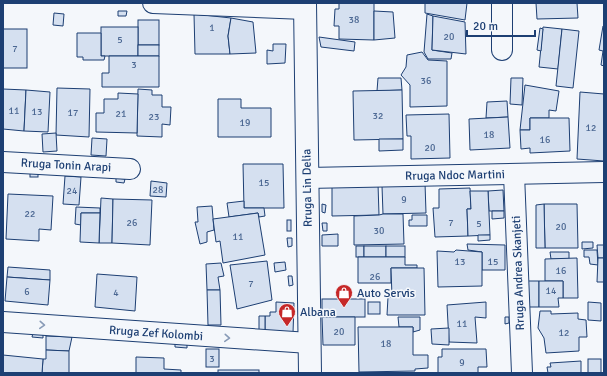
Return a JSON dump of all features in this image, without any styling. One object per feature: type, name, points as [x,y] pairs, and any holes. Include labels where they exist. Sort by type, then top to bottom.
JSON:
[{"type":"main road","name":"Rruga Lin Delia","points":[[305,6],[310,373]]},
{"type":"street","points":[[153,3],[305,6]]},
{"type":"street","points":[[502,3],[502,50]]},
{"type":"street","name":"Rruga Tonin Arapi","points":[[3,162],[130,169]]},
{"type":"street","name":"Rruga Ndoc Martini","points":[[307,178],[604,172]]},
{"type":"street","name":"Rruga Andrea Skanjeti","points":[[514,174],[522,373]]},
{"type":"street","name":"Rruga Zef Kolombi","points":[[3,322],[309,343]]},
{"type":"building","points":[[339,3],[374,3],[374,40],[339,39],[339,26],[334,26],[335,9],[339,9]]},
{"type":"building","points":[[425,3],[467,3],[465,20],[425,13]]},
{"type":"building","points":[[536,3],[577,3],[578,18],[537,19]]},
{"type":"building","points":[[118,11],[127,11],[126,16],[118,16]]},
{"type":"building","points":[[374,11],[393,12],[395,38],[374,40]]},
{"type":"building","points":[[54,13],[64,14],[63,26],[53,25]]},
{"type":"building","points":[[194,14],[231,18],[228,36],[230,54],[195,54]]},
{"type":"building","points":[[427,14],[433,16],[432,50],[452,53],[451,59],[428,59],[424,52]]},
{"type":"building","points":[[433,16],[465,22],[466,54],[432,50]]},
{"type":"building","points":[[231,18],[253,22],[256,53],[230,54],[228,36]]},
{"type":"building","points":[[138,20],[159,20],[159,45],[138,45]]},
{"type":"building","points":[[603,26],[604,66],[601,65],[603,51],[599,50]]},
{"type":"building","points":[[101,27],[138,27],[138,56],[101,56]]},
{"type":"building","points":[[543,27],[562,29],[558,69],[539,67]]},
{"type":"building","points":[[540,28],[543,29],[541,51],[537,50]]},
{"type":"building","points":[[3,29],[27,29],[27,68],[3,68]]},
{"type":"building","points":[[562,29],[579,31],[573,88],[556,86]]},
{"type":"building","points":[[77,33],[101,33],[101,56],[105,56],[104,60],[83,60],[83,57],[77,57]]},
{"type":"building","points":[[319,37],[355,42],[354,51],[321,47]]},
{"type":"building","points":[[273,44],[286,44],[285,63],[267,64],[267,50],[273,51]]},
{"type":"building","points":[[138,45],[159,45],[159,56],[138,56]]},
{"type":"building","points":[[422,52],[428,60],[447,61],[447,106],[410,107],[410,85],[401,75],[406,67],[407,55]]},
{"type":"building","points":[[109,56],[159,56],[159,87],[102,87],[102,73],[109,73]]},
{"type":"building","points":[[378,78],[401,78],[402,90],[377,91]]},
{"type":"building","points":[[511,78],[523,78],[522,105],[510,104]]},
{"type":"building","points":[[525,85],[559,91],[556,111],[549,110],[549,118],[530,118],[530,130],[520,130]]},
{"type":"building","points":[[57,88],[90,89],[89,137],[56,135]]},
{"type":"building","points":[[3,89],[26,90],[24,131],[3,129]]},
{"type":"building","points":[[138,89],[152,90],[152,95],[162,95],[162,107],[171,107],[170,125],[162,124],[162,137],[137,136]]},
{"type":"building","points":[[26,90],[50,92],[48,132],[24,131]]},
{"type":"building","points":[[402,90],[403,139],[354,140],[353,91]]},
{"type":"building","points":[[580,92],[604,94],[604,161],[577,159]]},
{"type":"building","points":[[118,93],[138,94],[137,133],[96,132],[96,113],[104,113],[104,99],[118,99]]},
{"type":"building","points":[[218,99],[241,99],[241,108],[271,108],[271,137],[218,137]]},
{"type":"building","points":[[507,101],[508,117],[486,118],[487,102]]},
{"type":"building","points":[[449,114],[450,158],[411,159],[411,136],[407,136],[406,115]]},
{"type":"building","points":[[508,117],[510,148],[470,150],[469,119]]},
{"type":"building","points":[[530,118],[569,118],[570,151],[530,153],[530,148],[521,149],[520,130],[530,130]]},
{"type":"building","points":[[56,133],[57,151],[43,152],[42,134]]},
{"type":"building","points":[[92,138],[107,139],[106,156],[91,155]]},
{"type":"building","points":[[379,139],[403,139],[403,150],[379,151]]},
{"type":"building","points":[[243,164],[283,164],[284,208],[244,208]]},
{"type":"building","points":[[30,173],[38,173],[38,177],[30,177]]},
{"type":"building","points":[[65,176],[81,177],[79,205],[63,204]]},
{"type":"building","points":[[116,178],[125,179],[124,183],[116,182]]},
{"type":"building","points":[[151,181],[167,183],[166,197],[150,196]]},
{"type":"building","points":[[425,183],[426,213],[383,214],[382,186]]},
{"type":"building","points":[[378,184],[379,215],[332,216],[332,185]]},
{"type":"building","points":[[470,188],[471,209],[467,209],[468,236],[435,237],[433,208],[439,208],[439,189]]},
{"type":"building","points":[[503,190],[504,211],[489,211],[488,191]]},
{"type":"building","points":[[470,191],[488,191],[490,235],[468,236],[467,209],[471,209]]},
{"type":"building","points":[[8,194],[53,196],[51,230],[39,229],[39,241],[6,239]]},
{"type":"building","points":[[101,198],[113,199],[112,243],[99,243]]},
{"type":"building","points":[[113,199],[152,200],[150,245],[112,243]]},
{"type":"building","points":[[244,201],[244,208],[264,208],[265,216],[259,217],[258,213],[229,217],[227,203]]},
{"type":"building","points":[[322,204],[326,205],[325,213],[322,212]]},
{"type":"building","points":[[544,204],[577,204],[578,248],[545,248]]},
{"type":"building","points":[[544,204],[545,248],[536,248],[536,205]]},
{"type":"building","points":[[212,206],[214,230],[207,232],[207,242],[200,244],[195,222],[198,222],[197,207]]},
{"type":"building","points":[[76,207],[100,208],[100,213],[81,213],[81,225],[75,224]]},
{"type":"building","points":[[492,211],[504,211],[504,218],[492,219]]},
{"type":"building","points":[[81,213],[100,213],[99,243],[80,242]]},
{"type":"building","points":[[258,213],[265,255],[223,263],[220,241],[216,242],[213,219]]},
{"type":"building","points":[[403,214],[404,244],[354,245],[354,216]]},
{"type":"building","points":[[412,215],[427,215],[427,226],[409,226],[409,220],[412,220]]},
{"type":"building","points":[[287,220],[291,220],[291,231],[287,231]]},
{"type":"building","points":[[322,223],[327,223],[327,231],[323,231]]},
{"type":"building","points":[[338,234],[338,246],[322,246],[322,235]]},
{"type":"building","points":[[478,235],[490,235],[490,240],[478,241]]},
{"type":"building","points":[[287,238],[292,238],[292,246],[288,247]]},
{"type":"building","points":[[582,242],[593,242],[593,248],[582,249]]},
{"type":"building","points":[[467,244],[505,245],[505,270],[482,270],[482,252],[468,250]]},
{"type":"building","points":[[597,245],[604,245],[604,258],[598,258]]},
{"type":"building","points":[[356,246],[364,246],[364,257],[356,257]]},
{"type":"building","points":[[364,246],[386,246],[386,257],[364,257]]},
{"type":"building","points":[[386,246],[405,246],[405,257],[386,257]]},
{"type":"building","points":[[456,250],[482,252],[482,286],[438,287],[437,251],[454,252]]},
{"type":"building","points":[[584,250],[597,250],[598,265],[590,264],[589,257],[584,257]]},
{"type":"building","points":[[550,252],[569,252],[569,259],[551,259]]},
{"type":"building","points":[[358,257],[405,257],[405,265],[417,265],[417,268],[391,268],[391,283],[358,283]]},
{"type":"building","points":[[577,258],[578,298],[563,298],[563,281],[545,281],[545,259]]},
{"type":"building","points":[[598,258],[604,258],[604,282],[597,282]]},
{"type":"building","points":[[267,261],[272,300],[237,309],[230,265]]},
{"type":"building","points":[[285,262],[286,270],[275,272],[274,263]]},
{"type":"building","points":[[221,263],[224,276],[218,277],[220,290],[207,290],[206,264]]},
{"type":"building","points":[[8,267],[50,270],[50,280],[7,277]]},
{"type":"building","points":[[391,268],[424,268],[425,315],[387,315],[388,297],[392,297]]},
{"type":"building","points":[[97,274],[137,277],[135,311],[95,307]]},
{"type":"building","points":[[288,276],[292,276],[293,285],[289,286]]},
{"type":"building","points":[[7,277],[50,280],[48,305],[5,301]]},
{"type":"building","points":[[524,281],[539,281],[539,307],[525,307]]},
{"type":"building","points":[[539,281],[563,281],[563,298],[558,298],[559,307],[539,307]]},
{"type":"building","points":[[207,290],[220,290],[221,325],[208,325]]},
{"type":"building","name":"Auto Servis","points":[[322,299],[365,299],[365,317],[322,317]]},
{"type":"building","points":[[276,302],[294,303],[293,333],[265,331],[265,316],[270,316],[270,312],[276,312]]},
{"type":"building","points":[[368,302],[380,302],[380,314],[368,314]]},
{"type":"building","points":[[486,302],[486,318],[475,317],[477,343],[449,342],[447,305]]},
{"type":"building","points":[[588,302],[601,303],[601,321],[588,320]]},
{"type":"building","points":[[540,311],[551,311],[551,314],[578,313],[578,319],[586,320],[587,337],[579,337],[579,351],[546,353],[544,338],[538,328]]},
{"type":"building","points":[[259,316],[265,316],[265,331],[259,330]]},
{"type":"building","points":[[322,317],[355,317],[355,345],[323,345]]},
{"type":"building","points":[[398,317],[420,317],[420,330],[413,332],[413,327],[399,327]]},
{"type":"building","points":[[505,317],[509,317],[509,323],[505,324]]},
{"type":"building","points":[[358,327],[413,327],[413,355],[428,355],[428,368],[415,369],[415,371],[359,372]]},
{"type":"building","points":[[449,328],[449,345],[432,344],[431,329]]},
{"type":"building","points":[[33,333],[43,334],[43,338],[32,337]]},
{"type":"building","points":[[46,336],[72,337],[69,351],[46,350]]},
{"type":"building","points":[[175,342],[187,343],[187,348],[175,347]]},
{"type":"building","points":[[206,349],[219,349],[219,367],[206,367]]},
{"type":"building","points":[[442,349],[486,349],[487,367],[478,367],[478,373],[438,373],[438,357],[442,357]]},
{"type":"building","points":[[46,350],[69,351],[69,373],[42,373],[43,359],[46,359]]},
{"type":"building","points":[[3,355],[43,359],[42,373],[3,373]]},
{"type":"building","points":[[136,357],[164,358],[164,369],[181,370],[181,373],[136,373]]},
{"type":"building","points":[[588,359],[601,359],[601,373],[588,373]]},
{"type":"building","points":[[581,361],[581,373],[548,373],[547,367],[551,367],[550,363]]},
{"type":"building","points":[[218,370],[259,370],[259,373],[218,373]]},
{"type":"place","name":"Auto Servis","points":[[344,308]]},
{"type":"place","name":"Albana","points":[[287,327]]}]
